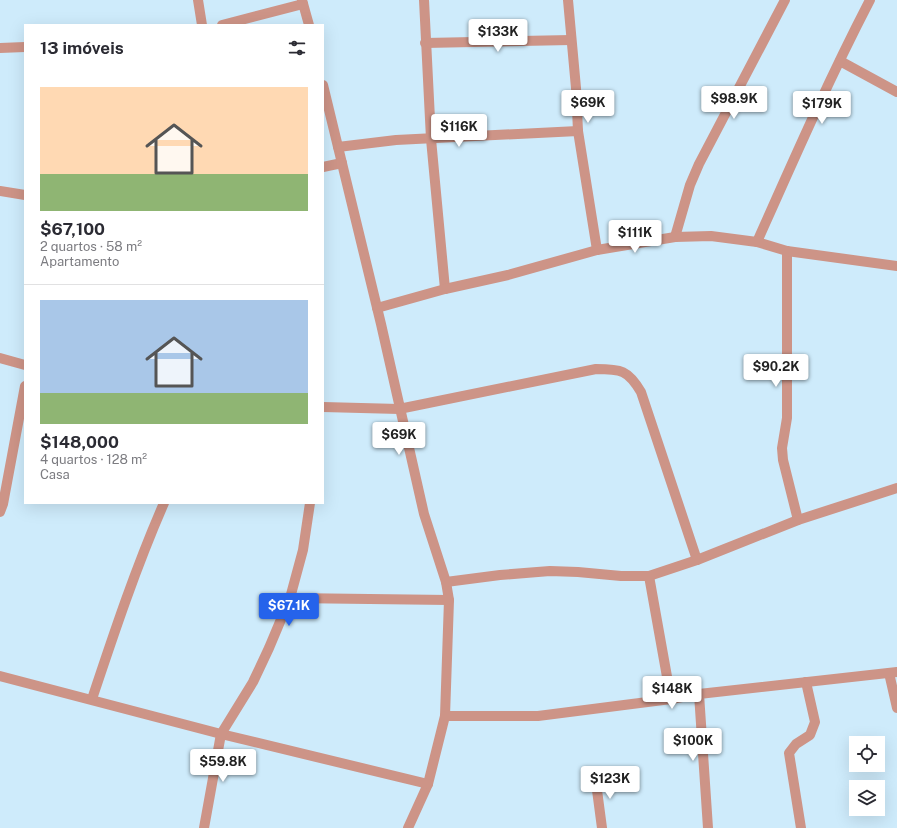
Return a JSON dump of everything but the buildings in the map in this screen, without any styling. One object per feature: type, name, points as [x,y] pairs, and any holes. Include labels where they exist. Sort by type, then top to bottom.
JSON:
[{"type":"street","points":[[198,0],[202,24]]},
{"type":"street","points":[[424,0],[431,138],[445,289]]},
{"type":"street","points":[[568,0],[578,132],[597,250]]},
{"type":"street","points":[[676,237],[690,185],[699,164],[785,0]]},
{"type":"street","points":[[757,242],[797,151],[870,0]]},
{"type":"street","points":[[226,24],[303,2],[309,24]]},
{"type":"street","points":[[425,43],[571,40]]},
{"type":"street","points":[[0,48],[24,48]]},
{"type":"street","points":[[840,61],[897,92]]},
{"type":"street","points":[[324,88],[377,308],[424,514],[446,582],[449,600],[445,716],[428,784],[408,828]]},
{"type":"street","points":[[338,147],[396,140],[578,132]]},
{"type":"street","points":[[324,167],[342,163]]},
{"type":"street","points":[[0,191],[24,196]]},
{"type":"street","points":[[377,308],[445,289],[508,275],[597,250],[676,237],[711,236],[757,242],[787,251],[897,266]]},
{"type":"street","points":[[787,251],[786,418],[782,448],[783,460],[798,520]]},
{"type":"street","points":[[0,358],[24,365]]},
{"type":"street","points":[[324,407],[399,409],[596,370],[616,370],[629,375],[641,392],[698,560]]},
{"type":"street","points":[[0,512],[3,504],[24,391]]},
{"type":"street","points":[[446,582],[500,575],[550,571],[621,576],[649,576],[698,560],[798,520],[897,488]]},
{"type":"street","points":[[92,699],[120,616],[151,532],[164,504]]},
{"type":"street","points":[[204,828],[221,734],[253,682],[290,598],[303,550],[310,504]]},
{"type":"street","points":[[649,576],[671,699]]},
{"type":"street","points":[[290,598],[449,600]]},
{"type":"street","points":[[445,716],[538,716],[699,694],[893,672],[897,708]]},
{"type":"street","points":[[0,676],[221,734],[428,784]]},
{"type":"street","points":[[801,828],[789,753],[796,744],[810,735],[815,722],[806,682]]},
{"type":"street","points":[[699,694],[708,828]]},
{"type":"street","points":[[595,775],[602,828]]}]
